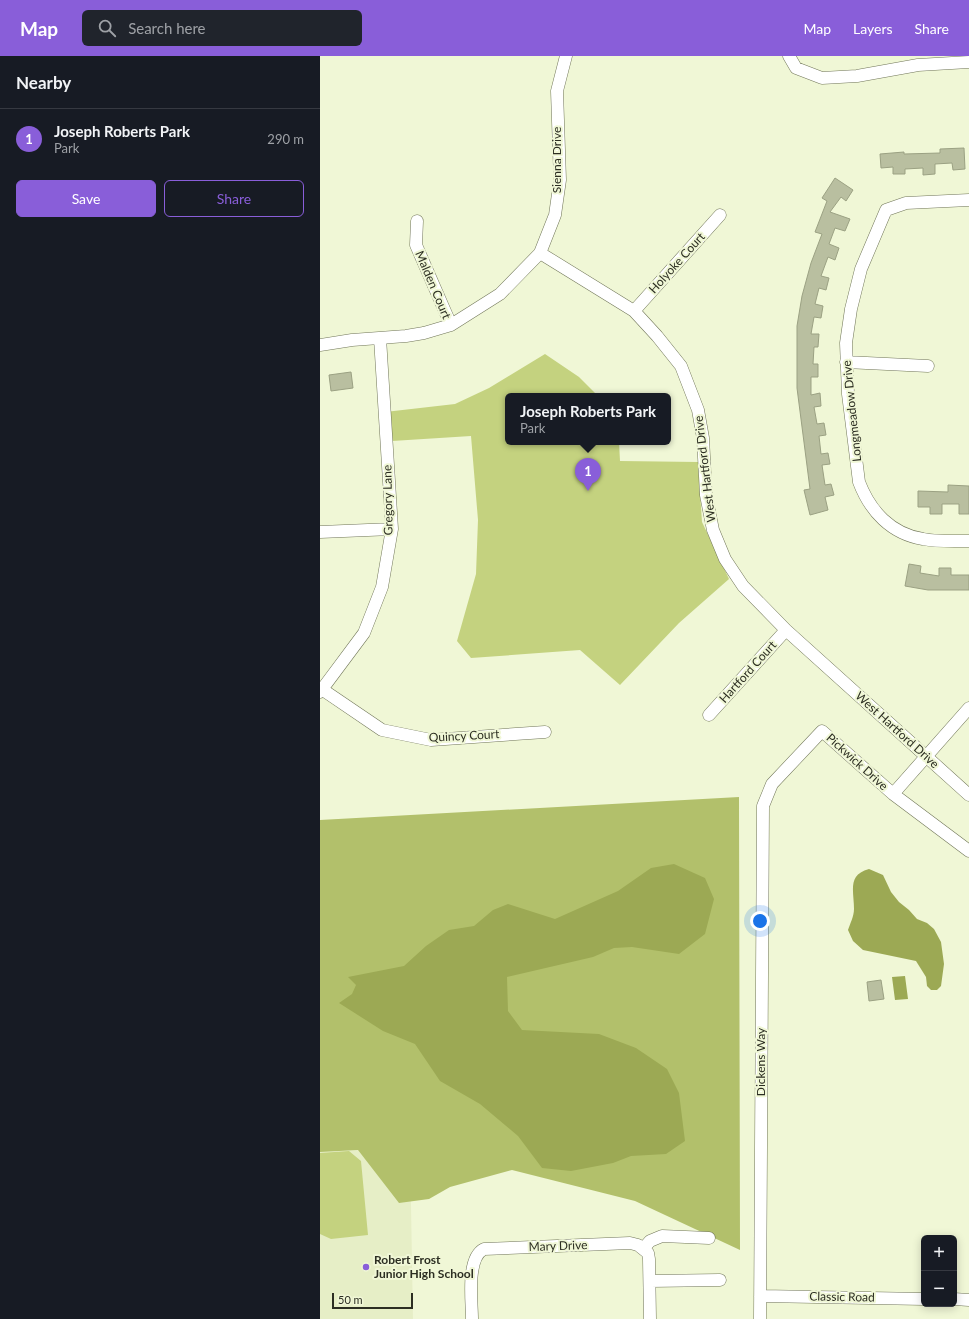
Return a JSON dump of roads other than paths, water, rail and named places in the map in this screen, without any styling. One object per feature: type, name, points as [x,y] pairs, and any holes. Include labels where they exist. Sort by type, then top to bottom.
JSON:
[{"type":"street","name":"Sienna Drive","points":[[320,345],[352,340],[424,333],[451,325],[500,294],[540,253],[555,215],[560,180],[557,130],[557,91],[566,56]]},
{"type":"street","points":[[789,56],[796,68],[822,78],[857,76],[918,66],[969,62]]},
{"type":"street","name":"Longmeadow Drive","points":[[969,200],[906,203],[886,210],[861,269],[851,309],[846,343],[848,394],[859,482],[870,505],[892,528],[905,534],[922,539],[969,541]]},
{"type":"street","name":"Holyoke Court","points":[[634,311],[720,215]]},
{"type":"street","name":"Malden Court","points":[[417,221],[416,245],[451,325]]},
{"type":"street","name":"West Hartford Drive","points":[[540,253],[634,311],[658,336],[681,366],[698,410],[702,438],[706,495],[713,530],[725,559],[743,586],[786,630],[969,795]]},
{"type":"street","name":"Gregory Lane","points":[[321,691],[364,633],[382,587],[392,528],[380,338]]},
{"type":"street","points":[[846,362],[928,366]]},
{"type":"street","points":[[320,532],[392,528]]},
{"type":"street","name":"Hartford Court","points":[[710,715],[786,630]]},
{"type":"street","name":"Quincy Court","points":[[321,691],[382,730],[431,740],[545,732]]},
{"type":"street","points":[[892,794],[969,708]]},
{"type":"street","name":"Pickwick Drive","points":[[763,806],[772,784],[822,731],[892,794],[969,851]]},
{"type":"street","name":"Dickens Way","points":[[760,1319],[763,806]]},
{"type":"street","points":[[650,1319],[649,1259],[648,1253],[643,1249],[650,1241],[662,1236],[709,1238]]},
{"type":"street","name":"Mary Drive","points":[[472,1319],[472,1267],[476,1257],[484,1248],[630,1243],[643,1249]]},
{"type":"street","points":[[650,1281],[720,1280]]},
{"type":"street","name":"Classic Road","points":[[760,1296],[921,1299]]},
{"type":"street","points":[[957,1300],[969,1300]]},
{"type":"place","name":"Joseph Roberts Park","points":[[588,491]]},
{"type":"place","name":"Robert Frost Junior High School","points":[[366,1267]]}]
